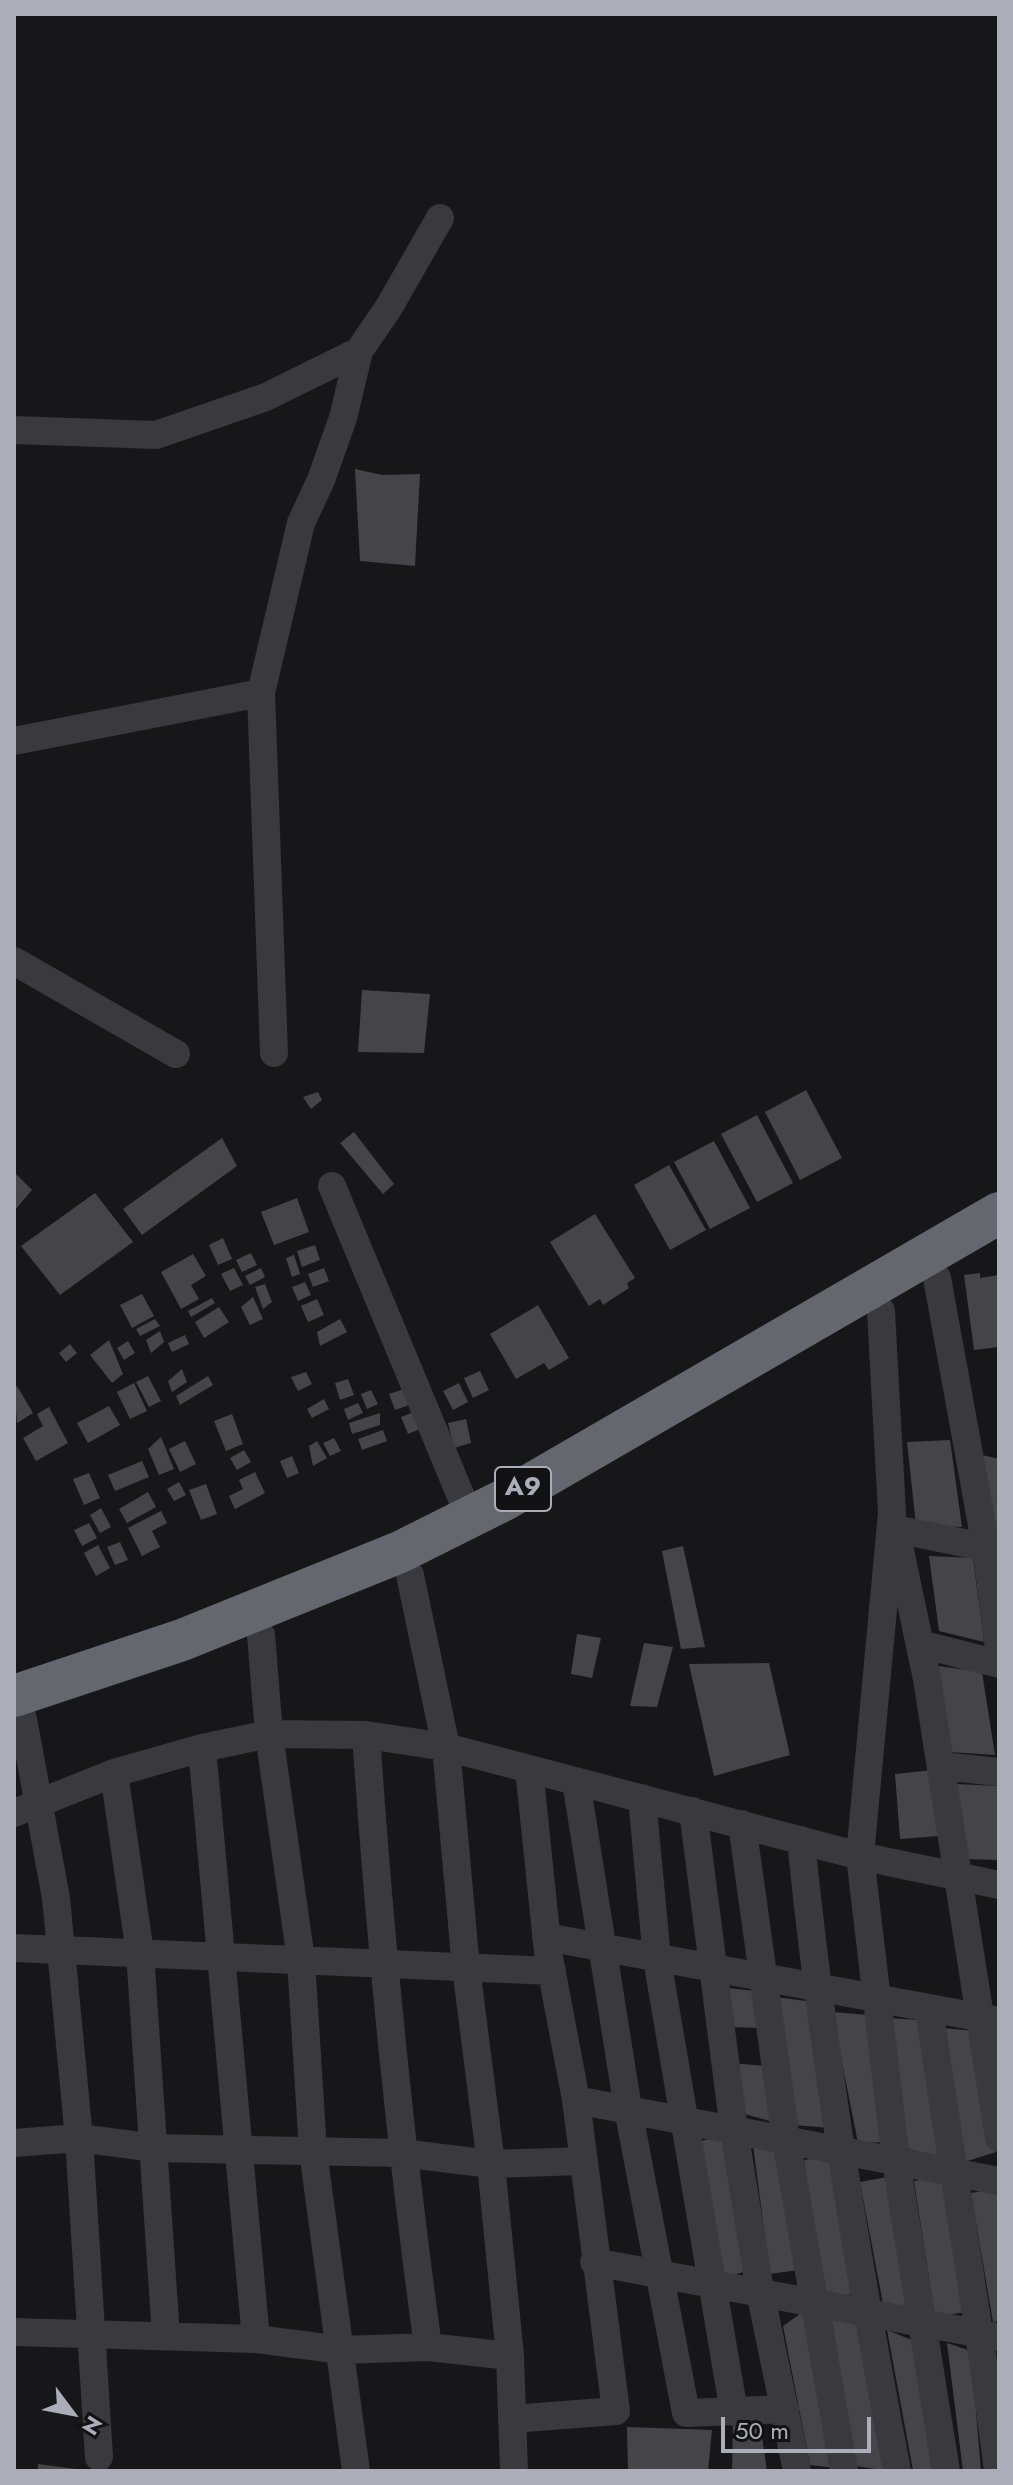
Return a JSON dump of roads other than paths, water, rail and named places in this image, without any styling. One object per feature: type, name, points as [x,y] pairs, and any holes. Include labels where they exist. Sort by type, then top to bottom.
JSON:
[{"type":"highway","name":"A9","points":[[17,1712],[182,1640],[400,1552],[470,1518],[999,1213]]},
{"type":"highway","name":"A9","points":[[17,1712],[191,1664],[410,1575],[516,1522],[999,1242]]},
{"type":"street","points":[[274,1053],[261,693],[301,523],[321,480],[343,418],[359,351],[389,307],[440,218]]},
{"type":"street","points":[[14,430],[156,435],[266,397],[359,351]]},
{"type":"street","points":[[14,741],[261,693]]},
{"type":"street","points":[[14,961],[176,1054]]},
{"type":"street","points":[[332,1186],[470,1518]]},
{"type":"street","points":[[937,1278],[993,1548],[999,1649]]},
{"type":"street","points":[[881,1311],[894,1521],[920,1644],[957,1874],[989,2019],[999,2138]]},
{"type":"street","points":[[894,1521],[993,1548]]},
{"type":"street","points":[[894,1521],[860,1856],[896,2161],[917,2303],[925,2322],[946,2471]]},
{"type":"street","points":[[410,1575],[446,1747],[466,1968],[491,2164],[510,2356],[514,2471]]},
{"type":"street","points":[[261,1635],[269,1734],[301,1960],[313,2151],[356,2471]]},
{"type":"street","points":[[920,1644],[999,1664]]},
{"type":"street","points":[[17,1712],[27,1808],[61,1950],[79,2138],[99,2457]]},
{"type":"street","points":[[27,1808],[114,1773],[202,1748],[269,1734],[366,1735],[446,1747],[860,1856],[999,1885]]},
{"type":"street","points":[[366,1735],[381,1965],[401,2153],[428,2347]]},
{"type":"street","points":[[202,1748],[256,2339]]},
{"type":"street","points":[[941,1766],[999,1772]]},
{"type":"street","points":[[512,2419],[616,2411],[594,2262],[576,2100],[546,1937],[529,1769]]},
{"type":"street","points":[[114,1773],[140,1953],[166,2336]]},
{"type":"street","points":[[576,1781],[628,2109],[686,2413],[785,2409]]},
{"type":"street","points":[[642,1798],[657,1959],[709,2281],[734,2412]]},
{"type":"street","points":[[693,1811],[734,2130],[760,2291],[797,2471]]},
{"type":"street","points":[[742,1824],[786,2140],[844,2471]]},
{"type":"street","points":[[801,1840],[815,1987],[866,2311],[897,2471]]},
{"type":"street","points":[[546,1937],[989,2019]]},
{"type":"street","points":[[14,1948],[552,1971]]},
{"type":"street","points":[[929,2008],[952,2172],[990,2335],[998,2471]]},
{"type":"street","points":[[576,2100],[999,2181]]},
{"type":"street","points":[[14,2143],[79,2138],[155,2148],[401,2153],[491,2164],[583,2161]]},
{"type":"street","points":[[594,2262],[990,2335]]},
{"type":"street","points":[[14,2332],[256,2339],[342,2350],[428,2347],[510,2356]]}]
